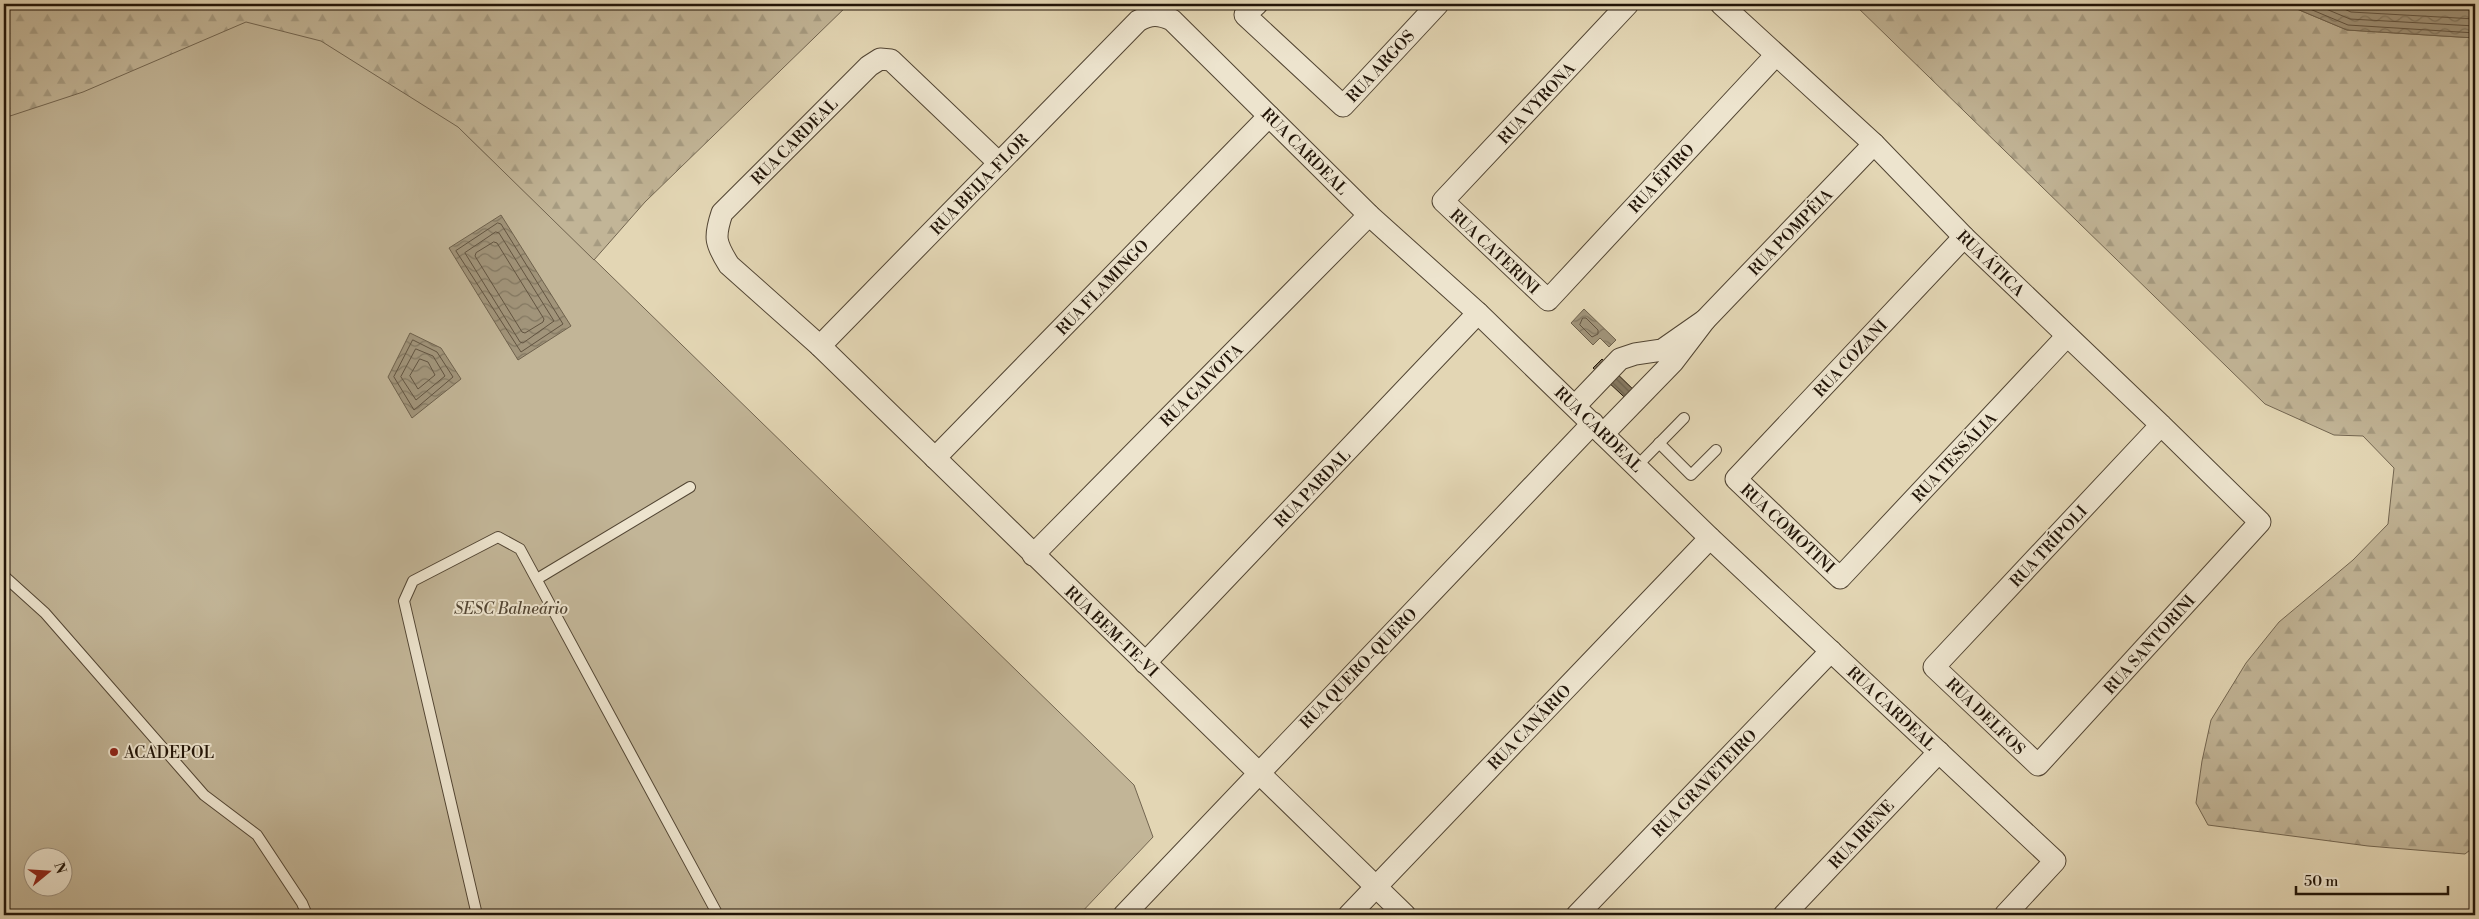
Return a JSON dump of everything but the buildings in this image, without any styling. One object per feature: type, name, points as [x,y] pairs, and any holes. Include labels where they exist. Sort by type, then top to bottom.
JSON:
[{"type":"street","name":"RUA ARGOS","points":[[1251,10],[1343,106],[1438,4]]},
{"type":"street","name":"RUA VYRONA","points":[[1443,201],[1628,4]]},
{"type":"street","name":"RUA ÁTICA","points":[[1721,4],[1775,56],[1874,144],[1964,237],[2162,425],[2260,522]]},
{"type":"street","name":"RUA CARDEAL","points":[[1138,21],[1159,14],[1172,20],[1369,215],[1478,314],[1710,538],[2055,861],[2005,915]]},
{"type":"street","name":"RUA BEIJA-FLOR","points":[[820,346],[1138,21]]},
{"type":"street","name":"RUA ÉPIRO","points":[[1548,300],[1775,56]]},
{"type":"street","name":"RUA CARDEAL","points":[[820,346],[729,264],[718,248],[716,232],[722,213],[869,66],[880,60],[891,60],[999,163]]},
{"type":"street","name":"RUA FLAMINGO","points":[[935,458],[1269,116]]},
{"type":"street","name":"RUA POMPÉIA","points":[[1594,424],[1642,381],[1669,366],[1705,320],[1874,144]]},
{"type":"street","name":"RUA CATERINI","points":[[1443,201],[1548,300]]},
{"type":"street","name":"RUA GAIVOTA","points":[[1033,555],[1369,215]]},
{"type":"street","name":"RUA COZANI","points":[[1736,479],[1964,237]]},
{"type":"street","name":"RUA PARDAL","points":[[1145,663],[1478,314]]},
{"type":"street","name":"RUA POMPÉIA","points":[[1594,424],[1618,361],[1642,352],[1662,350],[1705,320]]},
{"type":"street","name":"RUA TESSÁLIA","points":[[1840,578],[2067,336]]},
{"type":"street","name":"RUA BEM-TE-VI","points":[[820,346],[1257,774],[1405,915]]},
{"type":"street","name":"RUA QUERO-QUERO","points":[[1124,915],[1594,424]]},
{"type":"street","name":"RUA TRÍPOLI","points":[[1934,667],[2162,425]]},
{"type":"street","name":"RUA COMOTINI","points":[[1736,479],[1840,578]]},
{"type":"street","name":"RUA SANTORINI","points":[[2038,765],[2260,522]]},
{"type":"street","name":"RUA CANÁRIO","points":[[1349,915],[1710,538]]},
{"type":"street","name":"RUA GRAVETEIRO","points":[[1577,915],[1831,651]]},
{"type":"street","name":"RUA DELFOS","points":[[1934,667],[2038,765]]},
{"type":"street","name":"RUA IRENE","points":[[1784,915],[1939,752]]},
{"type":"lane","points":[[1637,466],[1684,418]]},
{"type":"lane","points":[[1659,443],[1691,475],[1716,450]]},
{"type":"lane","points":[[537,579],[690,487]]},
{"type":"lane","points":[[477,915],[404,600],[413,582],[498,537],[520,549],[718,915]]},
{"type":"lane","points":[[4,576],[45,613],[204,795],[256,835],[302,903],[307,915]]},
{"type":"green space","name":"SESC Balneário","points":[[4,4],[328,4],[418,88],[1134,785],[1153,837],[1079,915],[4,915]]},
{"type":"green space","points":[[4,4],[849,4],[645,202],[594,260],[458,127],[321,41],[246,22],[83,92],[4,118]]},
{"type":"green space","points":[[1854,4],[2285,4],[2347,30],[2475,38],[2475,846],[2465,854],[2368,846],[2208,825],[2196,803],[2202,761],[2211,720],[2246,663],[2279,622],[2353,560],[2388,524],[2394,468],[2363,436],[2334,435],[2265,404]]},
{"type":"water","points":[[2285,4],[2475,4],[2475,38],[2347,30]]},
{"type":"water","points":[[501,215],[571,326],[518,360],[449,248]]},
{"type":"water","points":[[1584,309],[1616,340],[1609,347],[1600,338],[1593,345],[1571,323]]},
{"type":"water","points":[[410,333],[441,348],[461,379],[412,418],[388,377]]},
{"type":"place","name":"ACADEPOL","points":[[114,752]]}]
